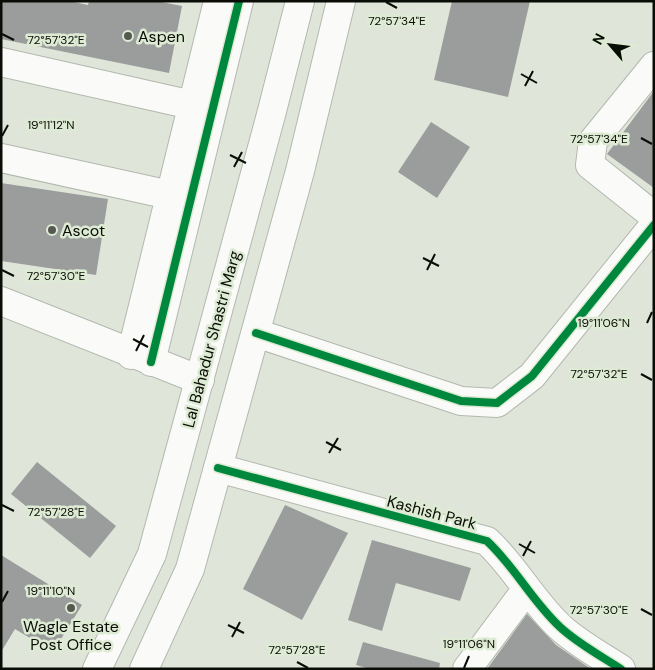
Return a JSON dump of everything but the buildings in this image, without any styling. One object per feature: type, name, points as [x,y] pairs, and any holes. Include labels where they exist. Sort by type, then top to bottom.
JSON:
[{"type":"street","points":[[141,358],[170,195],[218,1]]},
{"type":"street","points":[[141,358],[239,1]]},
{"type":"street","name":"Lal Bahadur Shastri Marg","points":[[97,669],[152,554],[300,1]]},
{"type":"street","points":[[144,669],[190,570],[300,171],[341,1]]},
{"type":"street","points":[[1,62],[192,105]]},
{"type":"street","points":[[654,66],[593,141],[590,165],[654,216]]},
{"type":"street","points":[[1,158],[170,195]]},
{"type":"street","points":[[256,333],[461,401],[497,403],[532,376],[654,226]]},
{"type":"street","points":[[1,302],[200,380]]},
{"type":"street","name":"Kashish Park","points":[[218,468],[487,541],[503,556],[526,590],[561,628],[621,669]]},
{"type":"street","points":[[467,669],[526,590]]},
{"type":"cycle path","points":[[151,362],[239,1]]},
{"type":"cycle path","points":[[256,333],[461,401],[497,403],[532,376],[654,225]]},
{"type":"cycle path","points":[[218,468],[487,541],[560,627],[581,644],[621,669]]},
{"type":"place","name":"Aspen","points":[[128,36]]},
{"type":"place","name":"Ascot","points":[[52,230]]},
{"type":"place","name":"Wagle Estate Post Office","points":[[71,608]]}]
